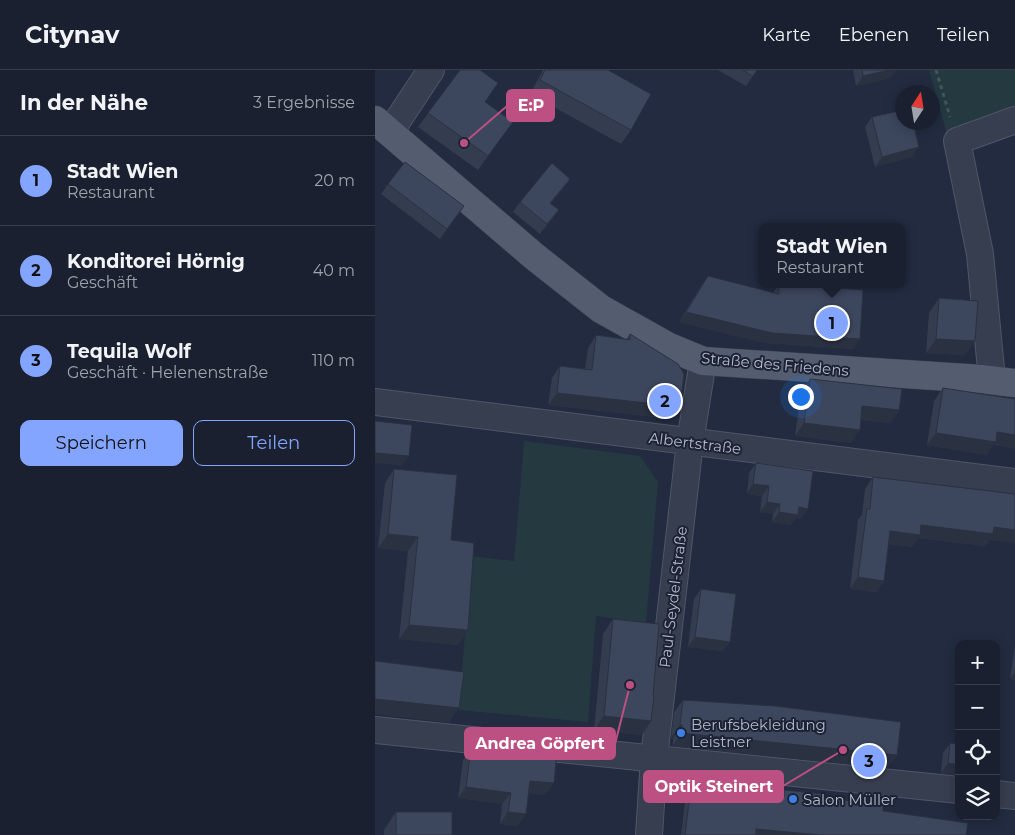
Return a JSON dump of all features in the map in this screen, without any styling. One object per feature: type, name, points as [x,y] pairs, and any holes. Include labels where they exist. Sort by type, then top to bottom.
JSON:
[{"type":"main road","name":"Straße des Friedens","points":[[382,126],[535,257],[601,309],[669,347],[703,360],[1004,381]]},
{"type":"street","points":[[382,126],[431,70]]},
{"type":"street","points":[[1004,381],[957,141],[1015,120]]},
{"type":"street","name":"Paul-Seydel-Straße","points":[[649,835],[654,758],[690,442],[703,360]]},
{"type":"street","name":"Albertstraße","points":[[375,402],[1015,482]]},
{"type":"street","points":[[375,730],[955,790]]},
{"type":"street","points":[[1000,794],[1015,796]]},
{"type":"path","points":[[936,70],[957,141]]},
{"type":"green space","points":[[929,70],[1015,70],[1015,132],[953,156],[940,109],[940,85],[933,85]]},
{"type":"green space","points":[[524,441],[640,456],[658,482],[646,623],[596,616],[588,722],[459,710],[471,556],[514,561]]},
{"type":"building","points":[[460,70],[480,70],[498,83],[485,102],[513,122],[488,156],[428,113]]},
{"type":"building","points":[[545,70],[608,70],[651,94],[631,130],[540,80]]},
{"type":"building","points":[[742,70],[757,70],[753,76]]},
{"type":"building","points":[[862,70],[889,70],[863,76]]},
{"type":"building","points":[[895,112],[895,130],[915,130],[919,147],[882,157],[872,117]]},
{"type":"building","points":[[405,162],[464,206],[447,229],[388,184]]},
{"type":"building","points":[[552,163],[570,179],[550,203],[559,210],[547,224],[520,202]]},
{"type":"building","points":[[708,276],[779,294],[779,288],[863,290],[860,339],[772,333],[686,312]]},
{"type":"building","points":[[939,298],[978,301],[975,341],[936,339]]},
{"type":"building","points":[[630,334],[678,364],[684,374],[681,400],[673,406],[557,393],[560,366],[592,370],[596,335],[630,340]]},
{"type":"building","points":[[810,379],[902,389],[899,410],[862,406],[860,430],[804,423]]},
{"type":"building","points":[[943,388],[1015,399],[1015,435],[997,432],[996,442],[936,433]]},
{"type":"building","points":[[375,421],[412,425],[409,456],[375,453]]},
{"type":"building","points":[[756,463],[813,471],[808,509],[799,507],[798,515],[779,512],[780,504],[767,502],[769,486],[753,484]]},
{"type":"building","points":[[394,469],[457,475],[451,540],[474,543],[468,630],[409,625],[418,537],[388,534]]},
{"type":"building","points":[[873,477],[1015,494],[1015,530],[994,527],[993,534],[921,525],[920,535],[890,531],[884,581],[858,577],[867,509],[870,509]]},
{"type":"building","points":[[701,589],[736,594],[730,642],[695,637]]},
{"type":"building","points":[[613,619],[659,624],[651,721],[604,716]]},
{"type":"building","points":[[375,661],[464,672],[459,708],[375,699]]},
{"type":"building","points":[[683,700],[775,706],[901,722],[897,755],[681,733]]},
{"type":"building","points":[[950,743],[955,744],[955,764],[948,763]]},
{"type":"building","points":[[516,747],[557,751],[554,783],[530,781],[526,814],[508,812],[511,793],[466,787],[471,748],[515,754]]},
{"type":"building","points":[[691,786],[784,797],[784,790],[823,794],[822,797],[883,806],[883,811],[968,823],[966,835],[820,835],[756,829],[756,835],[685,835]]},
{"type":"building","points":[[396,812],[452,812],[452,835],[396,835]]},
{"type":"place","name":"E:P","points":[[464,143]]},
{"type":"place","name":"Stadt Wien","points":[[832,323]]},
{"type":"place","name":"Konditorei Hörnig","points":[[665,401]]},
{"type":"place","name":"Andrea Göpfert","points":[[630,685]]},
{"type":"place","name":"Berufsbekleidung Leistner","points":[[681,733]]},
{"type":"place","name":"Optik Steinert","points":[[843,750]]},
{"type":"place","name":"Tequila Wolf","points":[[869,761]]},
{"type":"place","name":"Salon Müller","points":[[793,799]]}]
